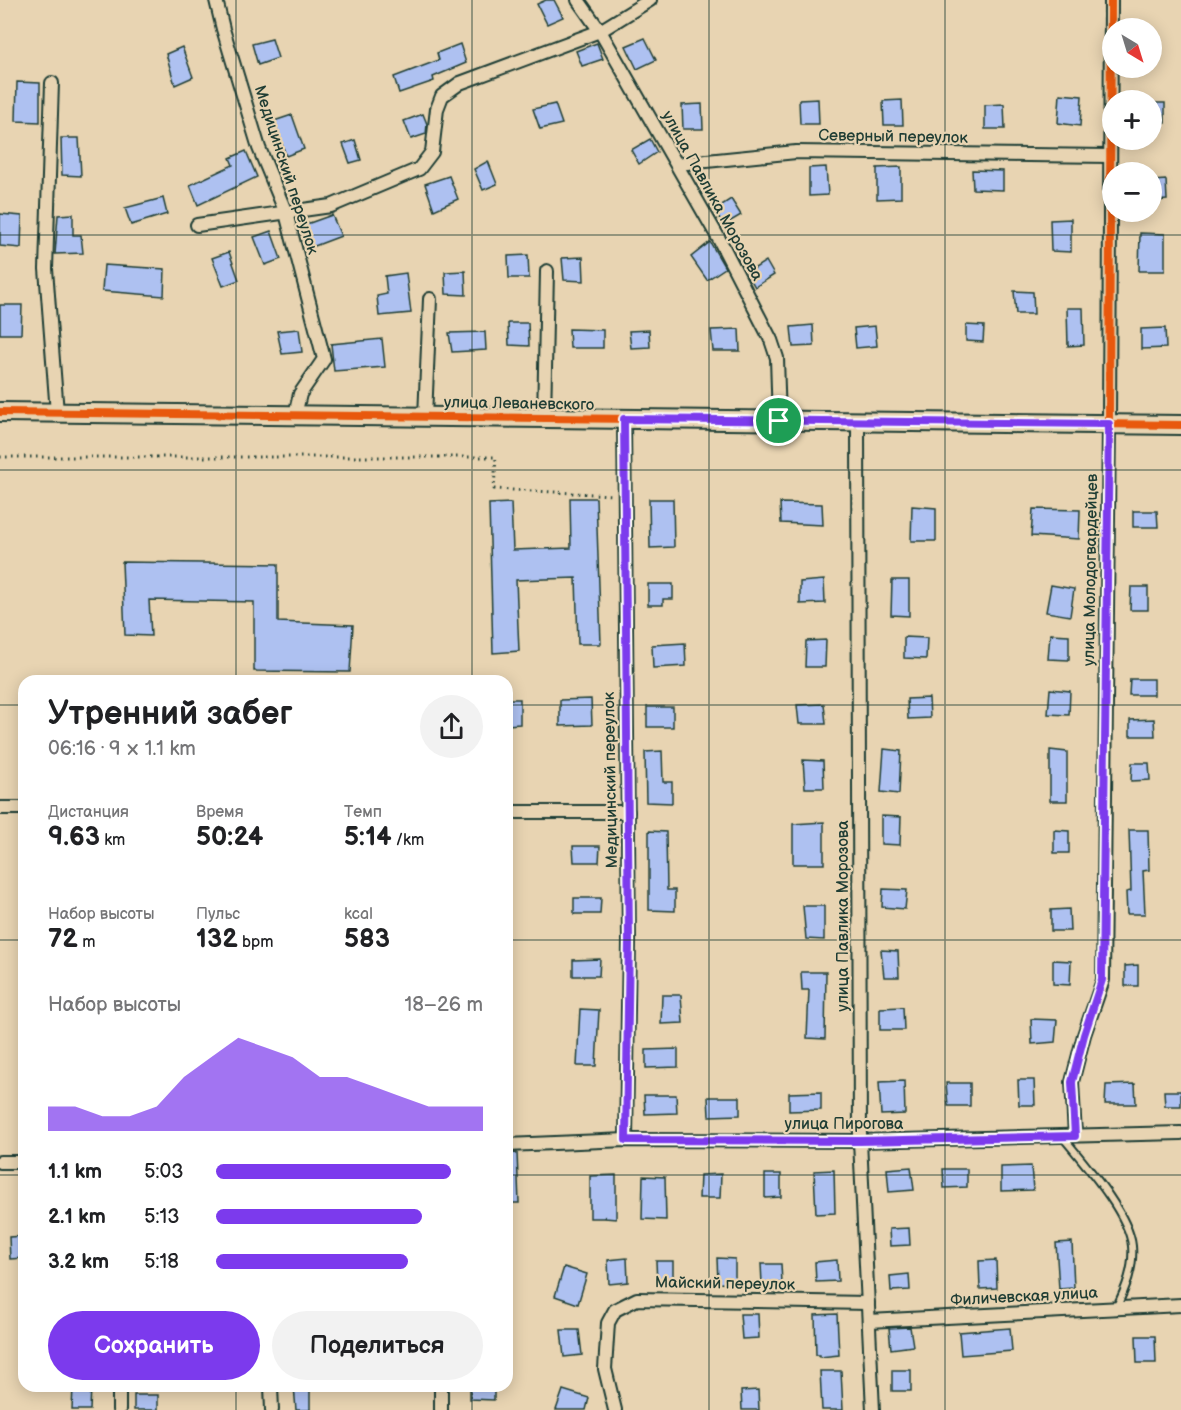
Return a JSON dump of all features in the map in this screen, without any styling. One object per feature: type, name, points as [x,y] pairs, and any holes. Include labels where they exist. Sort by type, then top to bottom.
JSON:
[{"type":"street","name":"Медицинский переулок","points":[[216,0],[260,148],[286,213],[324,359],[300,394],[296,415]]},
{"type":"street","name":"улица Павлика Морозова","points":[[578,0],[600,31],[719,239],[771,340],[777,358],[779,421]]},
{"type":"street","points":[[197,225],[331,207],[419,169],[432,152],[437,109],[442,96],[460,83],[600,31],[650,0]]},
{"type":"street","name":"улица Молодогвардейцев","points":[[1075,1136],[1072,1082],[1102,980],[1109,424],[1111,0]]},
{"type":"street","points":[[52,83],[46,269],[57,413]]},
{"type":"street","name":"Северный переулок","points":[[676,164],[796,152],[1110,156]]},
{"type":"street","points":[[544,418],[547,271]]},
{"type":"street","points":[[425,417],[430,299]]},
{"type":"street","name":"улица Леваневского","points":[[0,412],[1181,425]]},
{"type":"street","name":"Медицинский переулок","points":[[624,419],[629,941],[626,1140]]},
{"type":"street","name":"улица Павлика Морозова","points":[[858,422],[860,1141],[873,1410]]},
{"type":"street","points":[[0,808],[18,808]]},
{"type":"street","points":[[513,812],[628,812]]},
{"type":"street","name":"улица Пирогова","points":[[513,1145],[626,1140],[860,1141],[1181,1133]]},
{"type":"street","points":[[0,1162],[18,1162]]},
{"type":"street","name":"Майский переулок","points":[[615,1410],[605,1369],[608,1323],[615,1310],[637,1299],[868,1303]]},
{"type":"street","name":"Филичевская улица","points":[[869,1321],[1181,1305]]},
{"type":"street","points":[[119,1392],[120,1410]]},
{"type":"street","points":[[271,1392],[272,1410]]},
{"type":"street","points":[[441,1392],[441,1410]]},
{"type":"lane","points":[[1061,1136],[1101,1184],[1128,1229],[1132,1243],[1132,1260],[1129,1277],[1116,1309]]},
{"type":"path","points":[[0,457],[496,457],[494,489],[625,496]]},
{"type":"building","points":[[546,0],[554,0],[563,17],[547,24],[537,4]]},
{"type":"building","points":[[645,38],[656,60],[637,69],[626,46]]},
{"type":"building","points":[[272,39],[278,58],[258,65],[252,44]]},
{"type":"building","points":[[597,43],[603,59],[582,66],[576,51]]},
{"type":"building","points":[[460,44],[466,63],[433,77],[434,81],[399,93],[394,77],[439,60],[437,53]]},
{"type":"building","points":[[182,47],[193,77],[175,85],[166,54]]},
{"type":"building","points":[[17,82],[40,83],[40,122],[16,121]]},
{"type":"building","points":[[1060,94],[1082,96],[1080,126],[1058,123]]},
{"type":"building","points":[[818,99],[819,124],[800,124],[799,100]]},
{"type":"building","points":[[902,100],[903,125],[884,125],[883,101]]},
{"type":"building","points":[[1162,103],[1165,103],[1165,123],[1162,123]]},
{"type":"building","points":[[555,104],[562,124],[540,129],[533,109]]},
{"type":"building","points":[[702,104],[703,129],[683,129],[682,105]]},
{"type":"building","points":[[1004,104],[1005,129],[985,129],[985,105]]},
{"type":"building","points":[[423,114],[427,124],[426,134],[411,139],[404,121]]},
{"type":"building","points":[[292,115],[304,149],[286,156],[274,121]]},
{"type":"building","points":[[61,138],[79,138],[81,176],[62,175]]},
{"type":"building","points":[[650,139],[657,152],[639,164],[631,150]]},
{"type":"building","points":[[355,140],[361,160],[350,163],[343,144]]},
{"type":"building","points":[[246,151],[257,177],[198,205],[190,185],[233,165],[230,158]]},
{"type":"building","points":[[488,161],[497,184],[483,190],[474,169]]},
{"type":"building","points":[[826,167],[828,195],[809,196],[809,168]]},
{"type":"building","points":[[901,167],[901,198],[877,199],[877,168]]},
{"type":"building","points":[[972,170],[1003,171],[1003,190],[973,189]]},
{"type":"building","points":[[449,176],[458,199],[434,210],[425,184]]},
{"type":"building","points":[[1162,180],[1166,180],[1167,200],[1162,200]]},
{"type":"building","points":[[163,198],[167,214],[131,225],[125,208]]},
{"type":"building","points":[[731,199],[741,215],[724,225],[714,210]]},
{"type":"building","points":[[0,214],[22,216],[21,248],[0,246]]},
{"type":"building","points":[[73,214],[73,235],[81,235],[83,253],[55,254],[58,215]]},
{"type":"building","points":[[332,215],[341,236],[312,247],[304,225]]},
{"type":"building","points":[[1071,219],[1071,252],[1051,251],[1050,220]]},
{"type":"building","points":[[271,231],[281,259],[265,265],[254,237]]},
{"type":"building","points":[[1140,233],[1165,234],[1165,271],[1139,271]]},
{"type":"building","points":[[710,242],[725,268],[707,280],[691,257]]},
{"type":"building","points":[[229,252],[239,280],[223,286],[212,258]]},
{"type":"building","points":[[528,255],[529,278],[509,278],[508,256]]},
{"type":"building","points":[[583,257],[584,281],[564,280],[562,258]]},
{"type":"building","points":[[766,261],[774,275],[755,287],[747,273]]},
{"type":"building","points":[[104,265],[165,269],[164,296],[102,291]]},
{"type":"building","points":[[465,271],[466,295],[446,294],[445,272]]},
{"type":"building","points":[[406,273],[411,313],[379,316],[377,296],[387,294],[385,276]]},
{"type":"building","points":[[1014,291],[1033,292],[1034,314],[1016,314]]},
{"type":"building","points":[[0,305],[22,305],[21,334],[0,334]]},
{"type":"building","points":[[1067,308],[1083,308],[1084,345],[1068,346]]},
{"type":"building","points":[[508,323],[528,323],[529,346],[509,345]]},
{"type":"building","points":[[813,325],[814,346],[793,347],[791,327]]},
{"type":"building","points":[[966,325],[984,326],[983,342],[966,341]]},
{"type":"building","points":[[875,326],[877,346],[856,348],[854,328]]},
{"type":"building","points":[[1165,328],[1166,348],[1141,349],[1141,329]]},
{"type":"building","points":[[299,329],[302,352],[282,354],[277,331]]},
{"type":"building","points":[[569,329],[603,330],[603,348],[570,348]]},
{"type":"building","points":[[739,329],[740,351],[713,351],[711,330]]},
{"type":"building","points":[[649,330],[650,347],[631,348],[629,331]]},
{"type":"building","points":[[485,332],[486,350],[452,352],[449,333]]},
{"type":"building","points":[[382,339],[385,367],[334,371],[331,344]]},
{"type":"building","points":[[570,498],[596,498],[601,644],[578,644],[576,578],[516,580],[519,651],[493,653],[489,504],[511,503],[513,550],[571,548]]},
{"type":"building","points":[[649,499],[673,499],[674,547],[650,548]]},
{"type":"building","points":[[780,503],[822,504],[823,525],[781,523]]},
{"type":"building","points":[[912,506],[936,508],[936,541],[911,541]]},
{"type":"building","points":[[1033,509],[1080,510],[1079,539],[1031,536]]},
{"type":"building","points":[[1133,511],[1157,511],[1158,527],[1133,527]]},
{"type":"building","points":[[122,562],[278,564],[278,622],[353,625],[350,672],[254,671],[254,602],[149,600],[151,636],[125,635]]},
{"type":"building","points":[[824,580],[825,603],[800,604],[800,582]]},
{"type":"building","points":[[892,580],[909,580],[909,616],[891,615]]},
{"type":"building","points":[[648,584],[673,584],[673,599],[663,599],[663,605],[648,605]]},
{"type":"building","points":[[1051,585],[1074,589],[1070,616],[1046,612]]},
{"type":"building","points":[[1131,587],[1148,587],[1148,610],[1130,610]]},
{"type":"building","points":[[1050,634],[1069,635],[1069,660],[1048,659]]},
{"type":"building","points":[[904,637],[927,638],[926,659],[904,658]]},
{"type":"building","points":[[826,640],[825,667],[805,667],[806,641]]},
{"type":"building","points":[[685,643],[686,666],[653,668],[652,645]]},
{"type":"building","points":[[1130,679],[1154,679],[1154,695],[1129,695]]},
{"type":"building","points":[[1050,689],[1070,691],[1069,715],[1048,714]]},
{"type":"building","points":[[929,698],[930,718],[908,719],[907,699]]},
{"type":"building","points":[[513,699],[520,699],[520,724],[513,725]]},
{"type":"building","points":[[591,699],[592,725],[560,726],[560,700]]},
{"type":"building","points":[[824,704],[826,724],[799,724],[797,705]]},
{"type":"building","points":[[647,707],[673,707],[673,727],[647,727]]},
{"type":"building","points":[[1154,719],[1155,736],[1130,736],[1130,720]]},
{"type":"building","points":[[884,749],[901,751],[899,794],[881,792]]},
{"type":"building","points":[[1050,750],[1067,752],[1067,801],[1050,801]]},
{"type":"building","points":[[662,751],[663,782],[672,782],[672,803],[646,802],[645,752]]},
{"type":"building","points":[[803,760],[823,761],[824,788],[805,788]]},
{"type":"building","points":[[1132,763],[1149,763],[1150,780],[1131,781]]},
{"type":"building","points":[[881,816],[901,817],[900,845],[881,844]]},
{"type":"building","points":[[824,822],[824,864],[793,864],[793,824]]},
{"type":"building","points":[[1054,830],[1069,831],[1069,853],[1054,853]]},
{"type":"building","points":[[1129,830],[1148,830],[1149,870],[1143,871],[1145,914],[1127,914],[1126,892],[1131,891]]},
{"type":"building","points":[[649,831],[666,832],[667,890],[675,890],[675,911],[649,910]]},
{"type":"building","points":[[573,846],[600,846],[599,862],[574,862]]},
{"type":"building","points":[[883,889],[907,890],[905,909],[882,907]]},
{"type":"building","points":[[574,898],[601,898],[600,914],[574,914]]},
{"type":"building","points":[[803,906],[824,906],[824,940],[806,939]]},
{"type":"building","points":[[1069,909],[1070,931],[1051,931],[1051,910]]},
{"type":"building","points":[[881,950],[898,951],[899,977],[884,977]]},
{"type":"building","points":[[600,959],[599,976],[573,976],[573,960]]},
{"type":"building","points":[[1053,960],[1071,961],[1070,985],[1053,984]]},
{"type":"building","points":[[1138,965],[1138,986],[1125,986],[1125,966]]},
{"type":"building","points":[[801,972],[826,972],[825,1039],[807,1038],[809,990],[802,990]]},
{"type":"building","points":[[662,995],[681,995],[683,1023],[661,1024]]},
{"type":"building","points":[[903,1007],[904,1030],[880,1030],[880,1008]]},
{"type":"building","points":[[580,1009],[599,1010],[596,1066],[577,1066]]},
{"type":"building","points":[[1031,1019],[1057,1020],[1055,1042],[1032,1044]]},
{"type":"building","points":[[678,1049],[678,1067],[646,1068],[646,1050]]},
{"type":"building","points":[[1018,1080],[1034,1080],[1035,1105],[1019,1105]]},
{"type":"building","points":[[904,1081],[905,1114],[881,1115],[879,1082]]},
{"type":"building","points":[[946,1083],[970,1083],[970,1106],[948,1106]]},
{"type":"building","points":[[1135,1084],[1136,1104],[1105,1104],[1106,1085]]},
{"type":"building","points":[[1164,1091],[1181,1091],[1181,1106],[1165,1106]]},
{"type":"building","points":[[821,1092],[821,1110],[789,1111],[789,1093]]},
{"type":"building","points":[[644,1095],[676,1095],[677,1113],[645,1114]]},
{"type":"building","points":[[708,1097],[740,1097],[740,1115],[709,1116]]},
{"type":"building","points":[[513,1153],[517,1153],[519,1203],[513,1203]]},
{"type":"building","points":[[1031,1166],[1033,1190],[1001,1191],[1001,1167]]},
{"type":"building","points":[[911,1167],[914,1190],[889,1192],[887,1169]]},
{"type":"building","points":[[943,1169],[967,1169],[967,1187],[944,1188]]},
{"type":"building","points":[[834,1170],[835,1213],[816,1214],[814,1171]]},
{"type":"building","points":[[721,1174],[720,1198],[699,1198],[700,1175]]},
{"type":"building","points":[[765,1174],[781,1174],[781,1197],[765,1198]]},
{"type":"building","points":[[616,1175],[616,1219],[605,1218],[605,1216],[604,1218],[590,1218],[590,1176]]},
{"type":"building","points":[[643,1176],[665,1177],[666,1220],[642,1219]]},
{"type":"building","points":[[909,1228],[910,1245],[890,1246],[889,1229]]},
{"type":"building","points":[[18,1236],[18,1258],[10,1259],[9,1237]]},
{"type":"building","points":[[1072,1242],[1074,1288],[1059,1289],[1056,1243]]},
{"type":"building","points":[[627,1258],[628,1282],[609,1284],[608,1260]]},
{"type":"building","points":[[717,1258],[735,1259],[735,1284],[718,1283]]},
{"type":"building","points":[[837,1260],[838,1281],[816,1282],[815,1262]]},
{"type":"building","points":[[996,1260],[997,1288],[980,1289],[979,1261]]},
{"type":"building","points":[[656,1261],[673,1261],[673,1285],[657,1285]]},
{"type":"building","points":[[761,1264],[781,1264],[782,1283],[762,1283]]},
{"type":"building","points":[[564,1267],[587,1274],[578,1304],[555,1296]]},
{"type":"building","points":[[909,1274],[910,1290],[891,1291],[890,1276]]},
{"type":"building","points":[[740,1314],[758,1314],[759,1338],[742,1339]]},
{"type":"building","points":[[837,1314],[839,1355],[820,1357],[816,1355],[815,1315]]},
{"type":"building","points":[[910,1327],[913,1346],[891,1349],[889,1328]]},
{"type":"building","points":[[1010,1328],[1012,1351],[961,1355],[959,1332]]},
{"type":"building","points":[[561,1330],[579,1330],[582,1355],[564,1357]]},
{"type":"building","points":[[1136,1336],[1155,1336],[1156,1363],[1137,1363]]},
{"type":"building","points":[[892,1370],[911,1370],[911,1391],[892,1391]]},
{"type":"building","points":[[820,1371],[841,1371],[843,1410],[822,1410]]},
{"type":"building","points":[[563,1390],[589,1398],[586,1410],[556,1410]]},
{"type":"building","points":[[758,1390],[759,1410],[742,1410],[741,1391]]},
{"type":"building","points":[[73,1392],[91,1392],[90,1410],[72,1410]]},
{"type":"building","points":[[294,1392],[310,1392],[310,1410],[296,1410]]},
{"type":"building","points":[[470,1392],[494,1392],[494,1400],[470,1399]]},
{"type":"building","points":[[134,1395],[158,1395],[158,1410],[134,1410]]},
{"type":"cycle path","points":[[1075,1135],[1072,1082],[1084,1035],[1103,980],[1111,0]]},
{"type":"cycle path","points":[[0,412],[1181,425]]},
{"type":"route","points":[[624,419],[779,421],[1109,424],[1102,980],[1072,1082],[1075,1136],[860,1141],[626,1140],[629,941],[624,419]]}]
